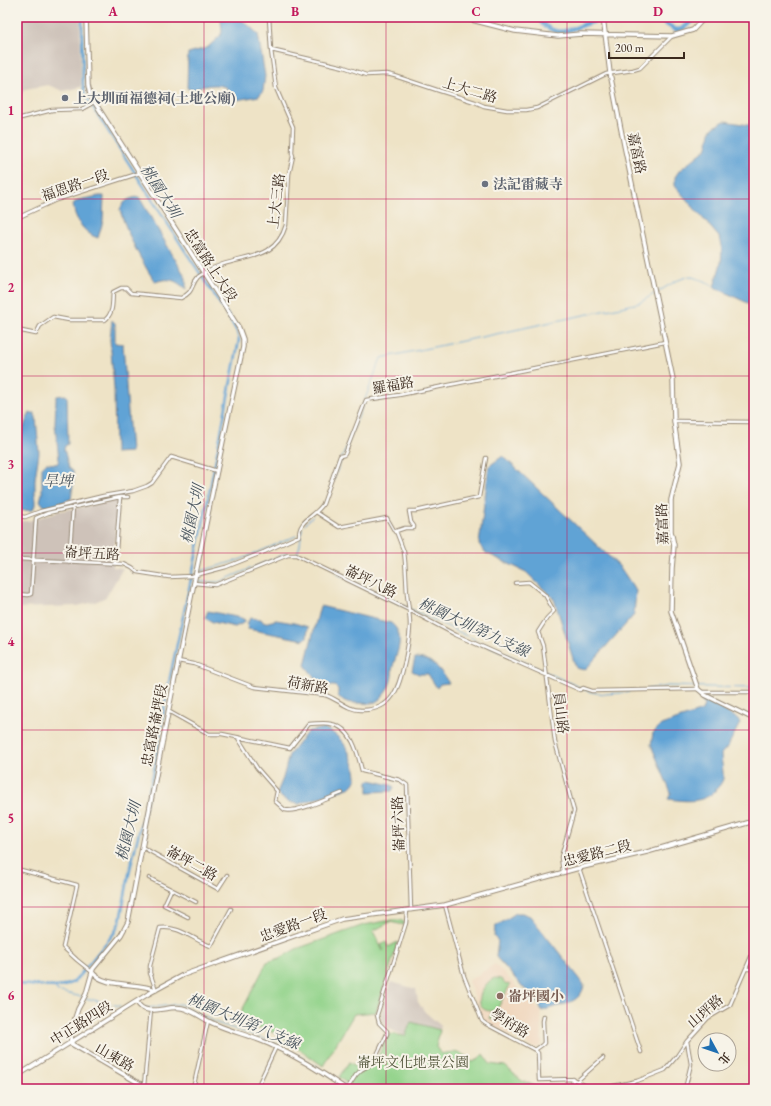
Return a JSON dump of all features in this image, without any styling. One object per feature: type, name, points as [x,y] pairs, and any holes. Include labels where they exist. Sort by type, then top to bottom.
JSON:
[{"type":"street","name":"忠富路上大段","points":[[86,17],[88,85],[93,103],[239,328],[243,339],[243,347],[216,471]]},
{"type":"street","name":"上大三路","points":[[17,330],[36,334],[40,326],[52,317],[69,320],[106,320],[109,318],[112,311],[113,293],[126,288],[131,293],[181,298],[188,295],[198,277],[217,265],[252,257],[267,250],[278,242],[285,229],[287,215],[289,174],[293,156],[293,127],[276,88],[270,50],[269,17]]},
{"type":"street","points":[[460,17],[515,31],[558,36],[606,34],[672,36],[693,30],[705,17]]},
{"type":"street","name":"嘉富路","points":[[602,17],[606,34],[610,73],[647,260],[673,379],[674,421],[680,463],[671,500],[671,531],[674,545],[671,610],[700,691]]},
{"type":"street","name":"上大二路","points":[[270,50],[344,67],[366,75],[395,76],[484,106],[507,110],[526,110],[537,108],[610,73],[640,68],[672,36]]},
{"type":"street","points":[[17,119],[52,110],[82,109],[93,103]]},
{"type":"street","name":"福恩路一段","points":[[17,218],[56,200],[139,174]]},
{"type":"street","name":"羅福路","points":[[194,576],[226,567],[300,536],[301,524],[316,512],[323,504],[366,400],[399,395],[666,342]]},
{"type":"street","points":[[674,421],[754,422]]},
{"type":"street","points":[[17,516],[25,517],[42,511],[103,496],[133,491],[147,486],[152,483],[171,457],[216,471]]},
{"type":"street","points":[[316,512],[339,527],[387,518],[394,532],[405,528],[414,528],[409,511],[416,511],[479,497],[486,458]]},
{"type":"street","name":"忠富路崙坪段","points":[[70,1043],[75,1018],[84,998],[91,970],[125,929],[128,922],[167,711],[216,471]]},
{"type":"street","points":[[17,594],[31,594],[35,519],[39,516],[73,507],[120,497],[128,497]]},
{"type":"street","points":[[115,564],[120,497]]},
{"type":"street","points":[[69,562],[73,507]]},
{"type":"street","points":[[35,514],[39,516]]},
{"type":"street","name":"荷新路","points":[[178,661],[194,664],[254,687],[330,696],[345,706],[359,710],[379,707],[388,701],[396,692],[400,683],[408,644],[410,624],[404,552],[396,531]]},
{"type":"street","name":"崙坪八路","points":[[194,583],[214,585],[288,556],[296,556],[409,610],[456,635],[580,690],[583,688],[592,691],[754,692]]},
{"type":"street","name":"崙坪五路","points":[[17,559],[124,564],[137,572],[169,577],[194,576]]},
{"type":"street","name":"員山路","points":[[515,583],[529,582],[545,595],[553,606],[554,611],[547,618],[538,632],[542,641],[555,742],[574,811],[561,857],[563,873]]},
{"type":"street","points":[[700,691],[754,719]]},
{"type":"street","name":"崙坪六路","points":[[167,711],[209,734],[215,733],[290,748],[309,724],[331,724],[339,726],[346,733],[357,750],[362,771],[400,780],[407,785],[409,910]]},
{"type":"street","points":[[237,737],[257,768],[277,791],[275,801],[285,810],[294,810],[342,793]]},
{"type":"street","name":"忠愛路二段","points":[[445,905],[579,868],[647,852],[754,821]]},
{"type":"street","name":"崙坪二路","points":[[142,847],[218,889],[228,875]]},
{"type":"street","points":[[579,868],[641,1052]]},
{"type":"street","points":[[17,869],[77,885],[63,947],[91,970],[97,977],[121,984],[147,986],[156,990]]},
{"type":"street","points":[[150,878],[196,902]]},
{"type":"street","points":[[171,890],[164,905],[188,917]]},
{"type":"street","name":"忠愛路一段","points":[[156,990],[188,973],[342,919],[445,905]]},
{"type":"street","name":"學府路","points":[[445,905],[464,976],[482,1021],[538,1053],[539,1080],[573,1079],[591,1089]]},
{"type":"street","points":[[156,990],[150,973],[150,966],[160,928],[164,927],[182,931],[211,946],[231,909]]},
{"type":"street","points":[[137,1002],[141,1008],[146,1011],[183,1008],[208,1021],[276,1047],[301,1060],[347,1088],[356,1074],[373,1063],[387,1034],[388,1031],[379,1023],[377,1015],[409,910]]},
{"type":"street","name":"山坪路","points":[[686,1089],[691,1064],[687,1041],[708,1018],[730,1005],[754,950]]},
{"type":"street","points":[[84,965],[87,961]]},
{"type":"street","points":[[746,969],[754,969]]},
{"type":"street","name":"中正路四段","points":[[17,1076],[156,990]]},
{"type":"street","points":[[144,1086],[150,1010]]},
{"type":"street","points":[[535,1050],[544,1043],[544,1016]]},
{"type":"street","points":[[193,1089],[208,1021]]},
{"type":"street","points":[[599,1089],[637,1081],[665,1070],[687,1041]]},
{"type":"street","name":"山東路","points":[[70,1043],[149,1089]]},
{"type":"street","points":[[261,1089],[259,1084],[260,1081],[276,1047]]},
{"type":"street","points":[[578,1081],[603,1058]]},
{"type":"street","points":[[572,1089],[573,1079]]},
{"type":"shaded area","points":[[17,17],[80,17],[81,87],[63,91],[48,85],[25,89],[17,100]]},
{"type":"shaded area","points":[[118,500],[113,567],[123,568],[106,597],[95,602],[77,606],[17,608],[17,521],[28,521],[60,511]]},
{"type":"shaded area","name":"崙坪國小","points":[[495,964],[541,1012],[542,1043],[539,1047],[534,1048],[488,1023],[483,1018],[468,981]]},
{"type":"shaded area","points":[[391,982],[416,989],[418,1002],[425,1012],[441,1026],[440,1030],[411,1022],[405,1036],[390,1029],[382,1022],[380,1016]]},
{"type":"green space","points":[[400,920],[404,922],[404,925],[390,922],[373,931],[383,951],[381,945],[386,942],[388,947],[398,942],[376,1012],[354,1014],[323,1066],[278,1034],[237,1020],[267,962],[280,958],[296,949],[364,925]]},
{"type":"green space","points":[[495,978],[501,979],[506,985],[510,985],[492,1019],[489,1018],[493,1011],[486,1010],[481,1007],[480,996],[486,985]]},
{"type":"green space","name":"崙坪文化地景公園","points":[[411,1022],[440,1030],[436,1047],[441,1054],[450,1052],[458,1053],[465,1056],[472,1062],[477,1060],[483,1054],[490,1064],[505,1066],[522,1081],[536,1086],[536,1089],[353,1089],[339,1077],[349,1062],[363,1070],[374,1064],[389,1034],[405,1036]]},
{"type":"water","points":[[224,17],[237,17],[258,34],[265,76],[263,91],[259,96],[231,101],[228,99],[227,88],[223,86],[210,85],[192,90],[187,88],[188,53],[207,48],[220,36],[222,32],[221,20]]},
{"type":"water","points":[[725,121],[754,126],[754,306],[714,287],[721,263],[722,250],[719,237],[675,186],[675,177],[679,171],[706,149],[710,132],[718,124]]},
{"type":"water","points":[[104,196],[103,221],[98,238],[88,233],[81,225],[75,215],[73,204],[78,200]]},
{"type":"water","points":[[139,197],[186,278],[186,289],[179,283],[172,280],[155,282],[144,265],[120,210],[127,200]]},
{"type":"water","points":[[112,320],[115,323],[115,343],[123,344],[131,452],[115,453],[114,388],[110,339]]},
{"type":"water","name":"旱埤","points":[[57,396],[67,396],[68,444],[64,449],[69,468],[73,471],[74,479],[71,499],[60,503],[59,506],[45,507],[40,501],[42,493],[42,467],[46,463],[57,464],[59,460],[55,424],[56,399]]},
{"type":"water","points":[[30,413],[34,413],[36,417],[39,453],[35,479],[35,505],[33,510],[17,511],[17,448]]},
{"type":"water","points":[[503,456],[620,567],[636,591],[634,615],[585,670],[576,668],[554,599],[526,572],[486,553],[479,544],[489,466]]},
{"type":"water","points":[[320,606],[391,623],[396,628],[399,645],[390,684],[384,694],[376,701],[372,703],[353,703],[343,700],[338,696],[338,689],[335,686],[325,686],[319,683],[305,665]]},
{"type":"water","points":[[208,611],[245,620],[243,623],[235,627],[213,622],[205,618]]},
{"type":"water","points":[[250,618],[261,619],[264,623],[276,620],[308,627],[307,637],[304,640],[248,629],[247,624]]},
{"type":"water","points":[[415,658],[427,660],[432,663],[439,669],[449,683],[440,684],[437,688],[428,674],[419,674],[412,671]]},
{"type":"water","points":[[700,696],[738,719],[740,723],[728,746],[721,754],[723,779],[716,790],[700,800],[668,799],[671,793],[651,745],[653,733],[661,725],[702,711],[704,705]]},
{"type":"water","points":[[324,728],[338,737],[346,747],[355,770],[355,782],[351,787],[299,804],[287,801],[277,793],[283,778],[289,755],[308,731]]},
{"type":"water","points":[[370,780],[394,787],[392,791],[368,792],[368,781]]},
{"type":"water","points":[[516,913],[522,913],[530,916],[580,979],[584,985],[579,997],[568,1003],[542,1011],[540,1006],[496,957],[498,941],[494,937],[495,927]]},
{"type":"waterway","name":"桃園大圳","points":[[17,984],[56,987],[74,982],[115,932],[120,921],[130,869],[155,766],[167,691],[205,514],[239,340],[237,332],[230,319],[85,95],[83,85],[82,17]]},
{"type":"waterway","points":[[536,17],[550,29],[562,32],[592,22],[629,17]]},
{"type":"waterway","points":[[646,17],[658,19],[676,30],[682,29],[698,17]]},
{"type":"waterway","points":[[656,293],[676,281],[689,276],[705,281],[714,287]]},
{"type":"waterway","points":[[365,399],[381,358],[639,303],[654,294]]},
{"type":"waterway","points":[[333,481],[364,402]]},
{"type":"waterway","points":[[305,524],[313,516]]},
{"type":"waterway","points":[[297,554],[300,545],[302,528]]},
{"type":"waterway","points":[[198,572],[242,559],[296,536]]},
{"type":"waterway","name":"桃園大圳第九支線","points":[[196,582],[219,582],[288,554]]},
{"type":"waterway","name":"桃園大圳第九支線","points":[[335,573],[585,690],[603,694],[629,692]]},
{"type":"waterway","name":"桃園大圳第九支線","points":[[648,689],[668,686],[754,688]]},
{"type":"waterway","name":"桃園大圳第八支線","points":[[56,987],[57,991],[82,997]]},
{"type":"waterway","name":"桃園大圳第八支線","points":[[85,998],[120,1006]]},
{"type":"waterway","name":"桃園大圳第八支線","points":[[145,1007],[148,1008],[180,1004],[217,1023],[268,1040],[305,1059],[350,1089]]},
{"type":"place","name":"上大圳面福德祠(土地公廟)","points":[[65,98]]},
{"type":"place","name":"法記雷藏寺","points":[[485,184]]},
{"type":"place","name":"崙坪國小","points":[[500,996]]}]
